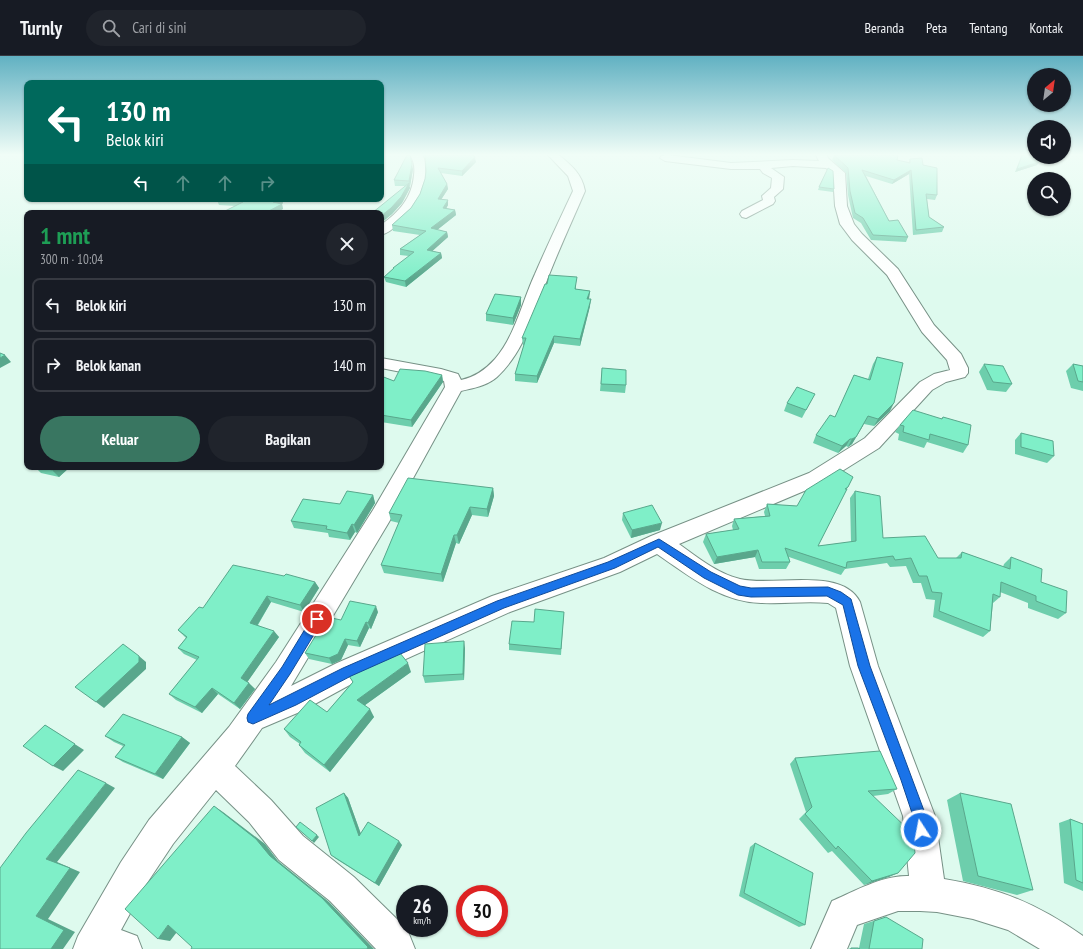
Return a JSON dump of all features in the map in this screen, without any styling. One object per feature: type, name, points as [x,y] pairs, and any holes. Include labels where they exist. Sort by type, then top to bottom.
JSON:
[{"type":"street","points":[[384,229],[404,213],[415,197]]},
{"type":"street","points":[[454,387],[471,384],[490,374],[504,359],[522,326],[542,275],[577,197]]},
{"type":"street","points":[[746,214],[769,201],[768,197]]},
{"type":"street","points":[[253,718],[292,701],[347,672],[501,604],[612,565],[659,543],[816,478],[872,443],[926,386],[940,378],[959,373],[960,370],[956,360],[923,323],[893,272],[848,225],[840,203],[840,197]]},
{"type":"street","points":[[103,947],[133,874],[161,832],[253,718],[286,670],[381,516],[454,387],[452,378],[441,374],[384,364]]},
{"type":"street","points":[[659,543],[707,575],[738,590],[751,592],[828,592],[847,602],[864,666],[919,816],[925,870],[930,894]]},
{"type":"street","points":[[214,767],[260,811],[291,848],[342,889],[394,942],[397,949]]},
{"type":"street","points":[[829,949],[844,913],[868,903],[904,893],[930,894],[997,907],[1036,925],[1070,949]]},
{"type":"building","points":[[392,197],[401,197],[384,214],[384,210],[376,210]]},
{"type":"building","points":[[418,197],[439,197],[438,199],[448,200],[443,208],[455,210],[431,228],[447,232],[427,250],[441,253],[405,281],[384,277],[414,252],[400,249],[426,231],[392,225],[411,208]]},
{"type":"building","points":[[851,197],[876,197],[889,221],[898,220],[908,237],[873,235],[863,218],[855,213]]},
{"type":"building","points":[[913,197],[926,197],[929,217],[944,227],[916,230]]},
{"type":"building","points":[[243,202],[273,202],[282,204],[271,210],[227,210]]},
{"type":"building","points":[[549,275],[577,277],[575,289],[590,291],[587,299],[591,299],[580,339],[554,336],[537,376],[515,374],[526,338],[522,338],[545,284],[547,284]]},
{"type":"building","points":[[495,294],[521,297],[513,318],[486,314]]},
{"type":"building","points":[[0,353],[5,355],[0,358]]},
{"type":"building","points":[[877,357],[903,363],[894,403],[878,419],[868,416],[856,437],[850,439],[842,446],[816,435],[830,415],[835,417],[854,375],[870,380]]},
{"type":"building","points":[[984,364],[1003,366],[1012,384],[993,382]]},
{"type":"building","points":[[1073,364],[1083,366],[1083,382],[1078,381]]},
{"type":"building","points":[[602,368],[626,370],[626,385],[601,384]]},
{"type":"building","points":[[400,369],[425,371],[442,375],[411,420],[384,416],[384,377],[394,381]]},
{"type":"building","points":[[797,387],[815,394],[806,410],[787,403]]},
{"type":"building","points":[[913,410],[942,419],[943,417],[971,425],[968,445],[930,434],[929,440],[903,432],[904,426],[900,425]]},
{"type":"building","points":[[1021,433],[1053,441],[1054,456],[1021,447]]},
{"type":"building","points":[[840,469],[853,477],[848,487],[845,489],[847,489],[818,546],[856,541],[855,491],[880,496],[883,538],[925,536],[938,558],[961,558],[962,552],[1010,569],[1011,557],[1042,569],[1041,582],[1067,591],[1066,613],[1036,601],[1036,596],[1001,582],[1000,597],[993,594],[990,631],[939,611],[942,593],[932,592],[927,576],[919,576],[911,558],[895,560],[893,556],[847,562],[846,568],[785,548],[790,562],[762,562],[758,550],[717,557],[706,534],[739,529],[734,519],[770,516],[767,504],[797,506],[806,490]]},
{"type":"building","points":[[408,478],[493,488],[487,509],[470,507],[457,535],[454,535],[441,574],[381,565],[402,515],[389,513]]},
{"type":"building","points":[[347,491],[373,495],[354,525],[352,524],[347,533],[326,529],[327,526],[291,521],[303,499],[340,504]]},
{"type":"building","points":[[652,505],[662,523],[632,530],[623,513]]},
{"type":"building","points":[[233,565],[284,576],[286,574],[315,582],[300,605],[267,596],[250,623],[274,631],[241,678],[249,683],[234,703],[212,688],[195,707],[169,694],[199,657],[178,648],[187,637],[178,630],[199,607],[203,608]]},
{"type":"building","points":[[350,601],[376,606],[357,641],[345,639],[338,654],[329,658],[305,653],[327,617],[341,620]]},
{"type":"building","points":[[535,609],[564,612],[561,649],[509,644],[512,621],[534,622]]},
{"type":"building","points":[[464,641],[463,674],[423,676],[425,644]]},
{"type":"building","points":[[123,644],[139,656],[139,662],[96,702],[75,687]]},
{"type":"building","points":[[400,653],[408,663],[357,700],[370,709],[324,765],[299,745],[301,742],[284,729],[310,700],[327,712],[353,682],[349,676]]},
{"type":"building","points":[[123,714],[182,737],[155,774],[115,757],[125,745],[105,736]]},
{"type":"building","points":[[45,725],[75,744],[53,766],[23,746]]},
{"type":"building","points":[[880,751],[897,789],[868,791],[913,834],[915,853],[898,873],[872,881],[838,846],[836,849],[805,814],[812,807],[795,758]]},
{"type":"building","points":[[78,770],[106,783],[46,859],[70,868],[36,916],[64,930],[51,949],[0,949],[0,868],[26,833]]},
{"type":"building","points":[[344,793],[359,836],[368,822],[399,841],[375,883],[331,855],[316,808]]},
{"type":"building","points":[[960,793],[1011,804],[1033,890],[978,876]]},
{"type":"building","points":[[214,806],[256,839],[270,856],[322,898],[368,947],[367,949],[191,949],[192,947],[168,925],[158,939],[125,909]]},
{"type":"building","points":[[1070,819],[1083,824],[1083,883],[1076,880]]},
{"type":"building","points":[[300,822],[317,835],[312,841],[296,827]]},
{"type":"building","points":[[755,843],[813,873],[805,925],[744,893]]},
{"type":"building","points":[[886,917],[923,939],[922,949],[869,949],[874,921]]},
{"type":"route","points":[[317,619],[286,670],[253,718],[292,701],[347,672],[501,604],[612,565],[659,543],[707,575],[738,590],[751,592],[828,592],[847,602],[864,666],[907,780],[919,816],[921,830]]}]
